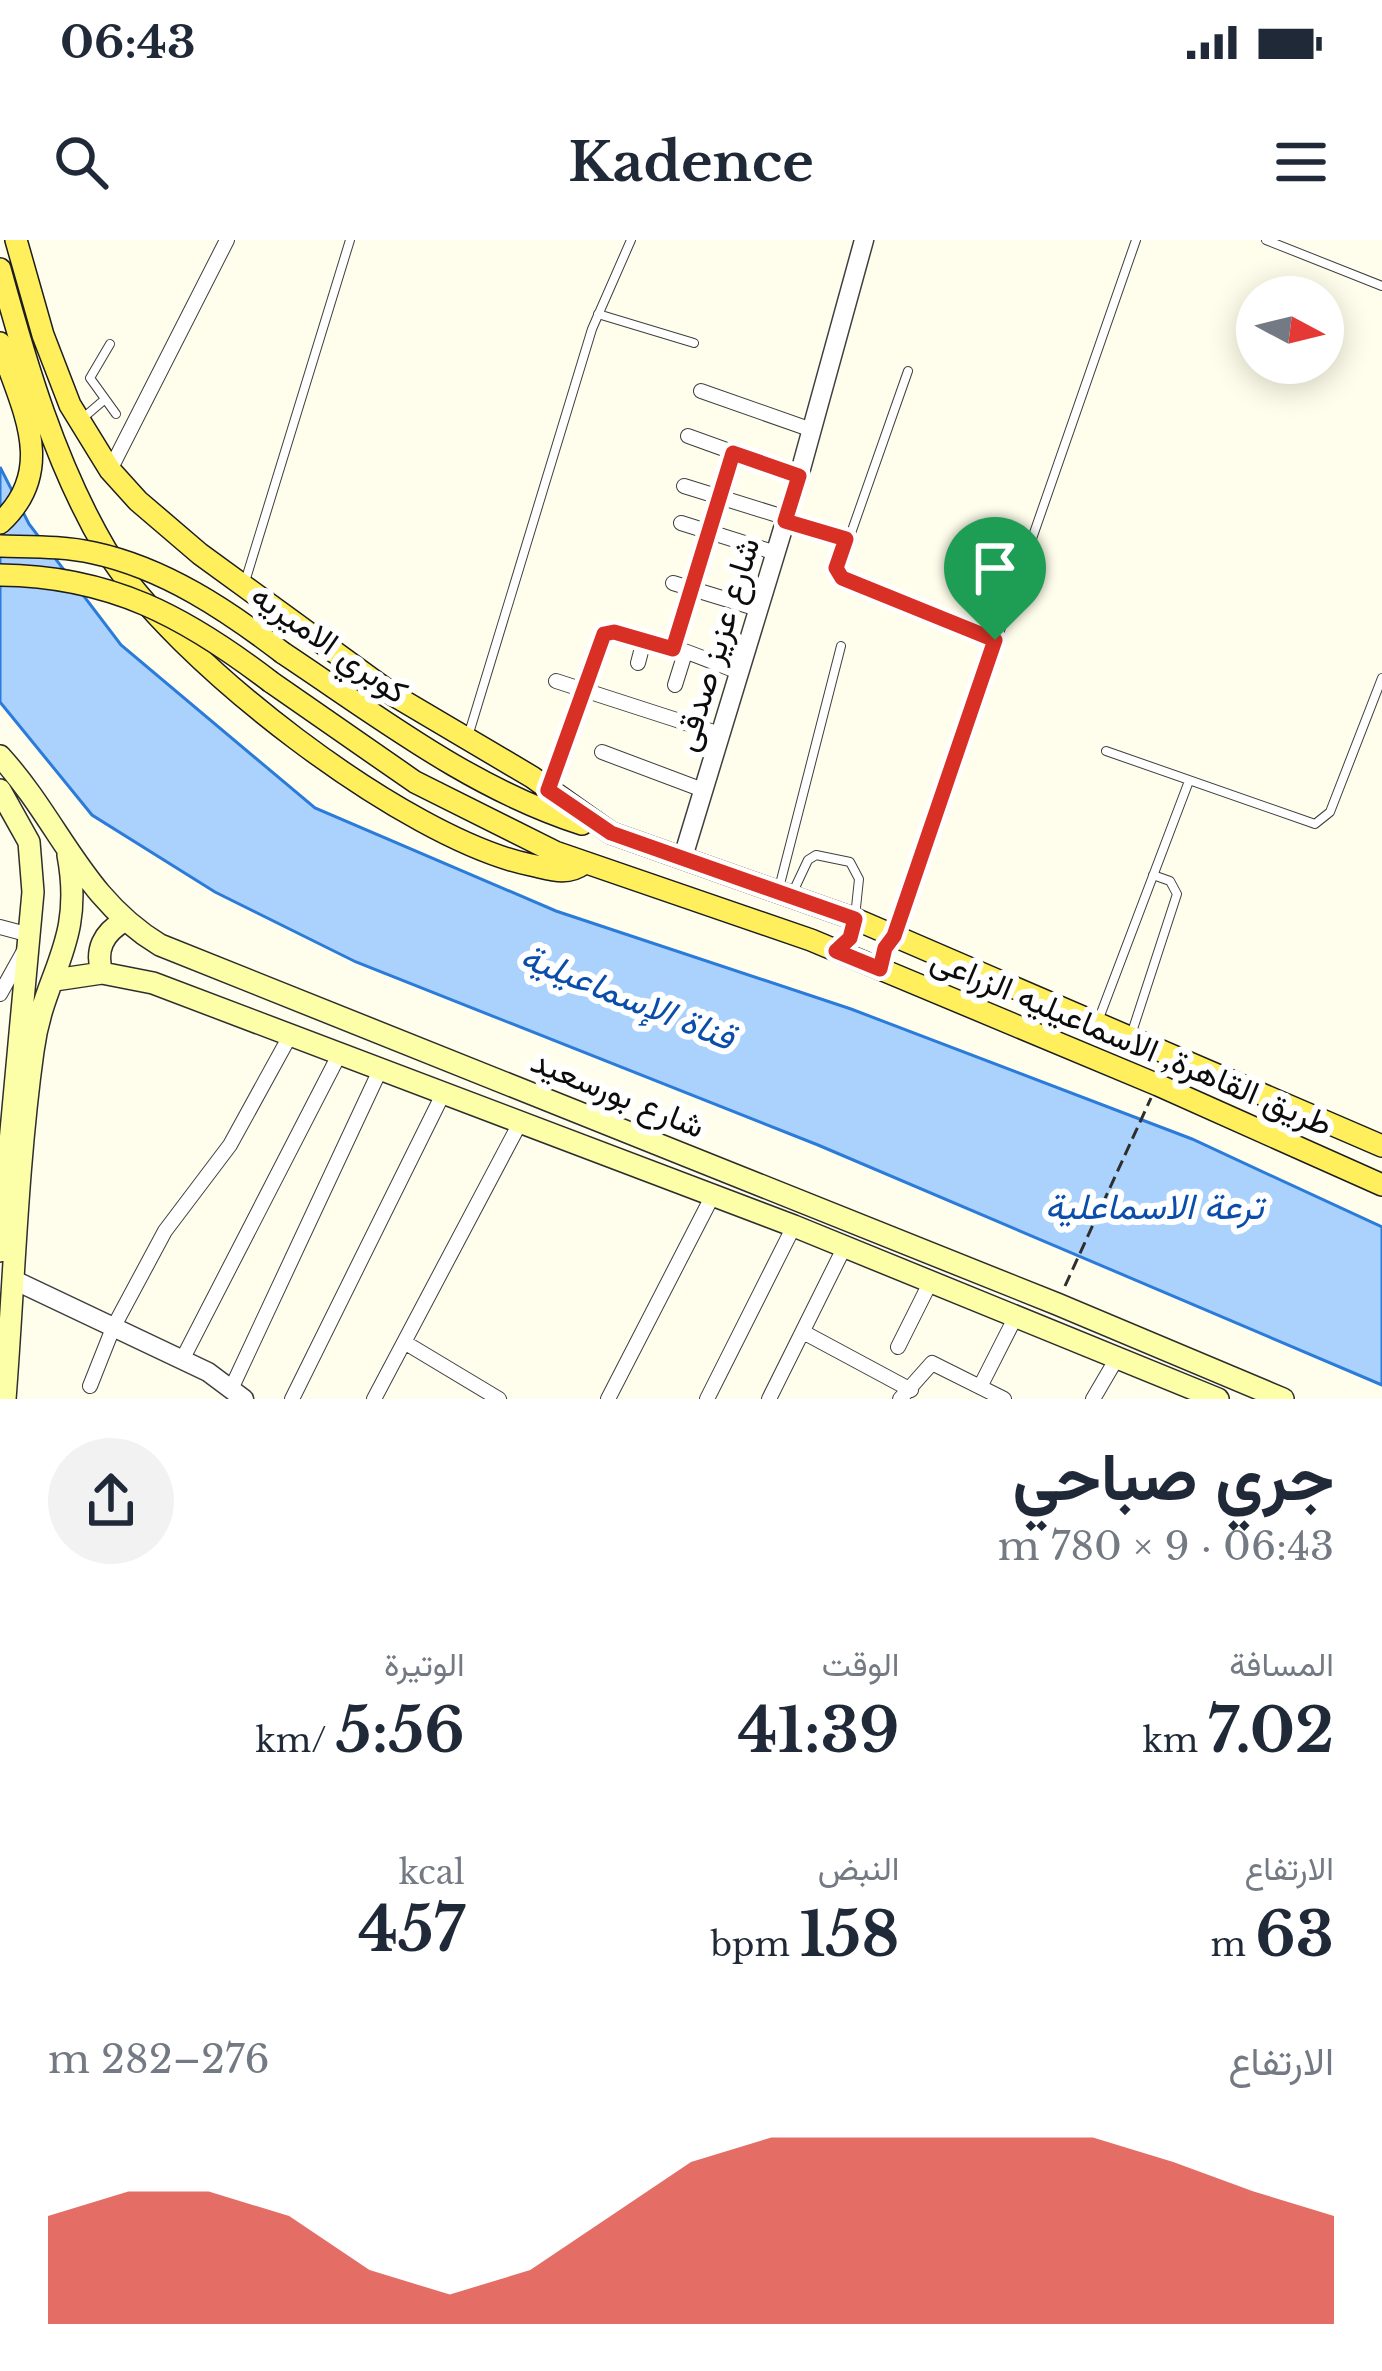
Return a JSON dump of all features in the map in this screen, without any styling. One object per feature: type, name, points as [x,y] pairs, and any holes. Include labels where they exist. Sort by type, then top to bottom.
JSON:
[{"type":"main road","name":"طريق القاهرة, الاسماعيليه الزراعى","points":[[16,240],[43,334],[74,413],[110,470],[169,528],[380,686],[611,833],[855,919],[1382,1146]]},
{"type":"main road","name":"طريق القاهرة, الاسماعيليه الزراعى","points":[[0,269],[40,401],[107,551],[162,620],[254,706],[316,752],[408,811],[480,849],[518,863],[562,871],[584,864],[836,951],[1382,1185]]},
{"type":"main road","points":[[0,344],[33,449],[27,490],[0,523]]},
{"type":"main road","name":"كوبري الاميريه","points":[[0,546],[94,553],[194,592],[452,764],[538,808],[611,833]]},
{"type":"main road","name":"كوبري الاميريه","points":[[0,574],[72,581],[123,594],[202,631],[415,782],[584,864]]},
{"type":"main road","name":"شارع بورسعيد","points":[[0,756],[33,794],[92,887],[124,921],[177,954],[1057,1304],[1283,1399]]},
{"type":"main road","points":[[0,790],[29,842],[33,892],[0,1251]]},
{"type":"main road","points":[[4,1399],[33,1047],[67,946],[73,911],[63,840]]},
{"type":"main road","points":[[836,951],[850,938],[855,919]]},
{"type":"main road","points":[[102,973],[100,947],[109,931],[124,921]]},
{"type":"main road","points":[[880,969],[894,936]]},
{"type":"main road","name":"شارع بورسعيد","points":[[55,980],[102,973],[153,983],[794,1226],[1218,1399]]},
{"type":"street","points":[[110,470],[227,240]]},
{"type":"street","name":"شارع عزيز صدقى","points":[[682,857],[799,476],[864,240]]},
{"type":"street","points":[[700,391],[812,430]]},
{"type":"street","points":[[688,436],[799,476]]},
{"type":"street","points":[[676,685],[692,589],[733,453]]},
{"type":"street","points":[[684,486],[786,520]]},
{"type":"street","points":[[681,523],[776,553]]},
{"type":"street","points":[[673,583],[758,609]]},
{"type":"street","points":[[548,790],[601,638],[608,632],[739,672]]},
{"type":"street","points":[[638,663],[644,640]]},
{"type":"street","points":[[556,681],[720,734]]},
{"type":"street","points":[[602,752],[703,790]]},
{"type":"street","points":[[0,927],[29,938],[0,994]]},
{"type":"street","points":[[90,1386],[113,1328],[165,1232],[230,1145],[291,1034]]},
{"type":"street","points":[[182,1360],[340,1053]]},
{"type":"street","points":[[14,1280],[182,1360],[238,1393],[381,1068]]},
{"type":"street","points":[[292,1399],[444,1092]]},
{"type":"street","points":[[374,1399],[521,1120]]},
{"type":"street","points":[[608,1399],[713,1196]]},
{"type":"street","points":[[707,1399],[794,1226]]},
{"type":"street","points":[[770,1399],[845,1246]]},
{"type":"street","points":[[898,1347],[931,1281]]},
{"type":"street","points":[[964,1399],[1016,1316]]},
{"type":"street","points":[[803,1332],[905,1394],[931,1363],[1004,1399]]},
{"type":"street","points":[[404,1342],[499,1399]]},
{"type":"street","points":[[1093,1399],[1118,1358]]},
{"type":"lane","points":[[244,586],[350,240]]},
{"type":"lane","points":[[467,740],[598,314],[631,240]]},
{"type":"lane","points":[[894,936],[1136,240]]},
{"type":"lane","points":[[1266,240],[1382,286]]},
{"type":"lane","points":[[598,314],[694,343]]},
{"type":"lane","points":[[110,344],[90,378],[116,414]]},
{"type":"lane","points":[[908,371],[836,568],[842,578],[995,640]]},
{"type":"lane","points":[[74,413],[104,400]]},
{"type":"lane","points":[[786,520],[846,539]]},
{"type":"lane","points":[[785,892],[841,646]]},
{"type":"lane","points":[[1106,751],[1306,824],[1320,823],[1330,812],[1382,678]]},
{"type":"lane","points":[[1097,1023],[1189,781]]},
{"type":"lane","points":[[785,892],[816,855],[850,862],[859,879],[855,919]]},
{"type":"lane","points":[[1131,1037],[1177,894],[1173,884],[1153,875]]},
{"type":"path","points":[[1057,1304],[1149,1105]]},
{"type":"water","name":"ترعة الاسماعلية","points":[[0,467],[29,524],[121,645],[315,808],[556,911],[851,1009],[1192,1139],[1382,1227],[1382,1385],[818,1145],[356,962],[215,892],[92,815],[0,702]]},
{"type":"route","points":[[733,453],[799,476],[785,521],[846,539],[836,568],[842,578],[995,640],[880,969],[836,951],[850,938],[855,919],[611,833],[548,790],[604,634],[614,632],[673,649],[733,453]]},
{"type":"water label","name":"قناة الإسماعيلية","points":[[628,996]]}]
